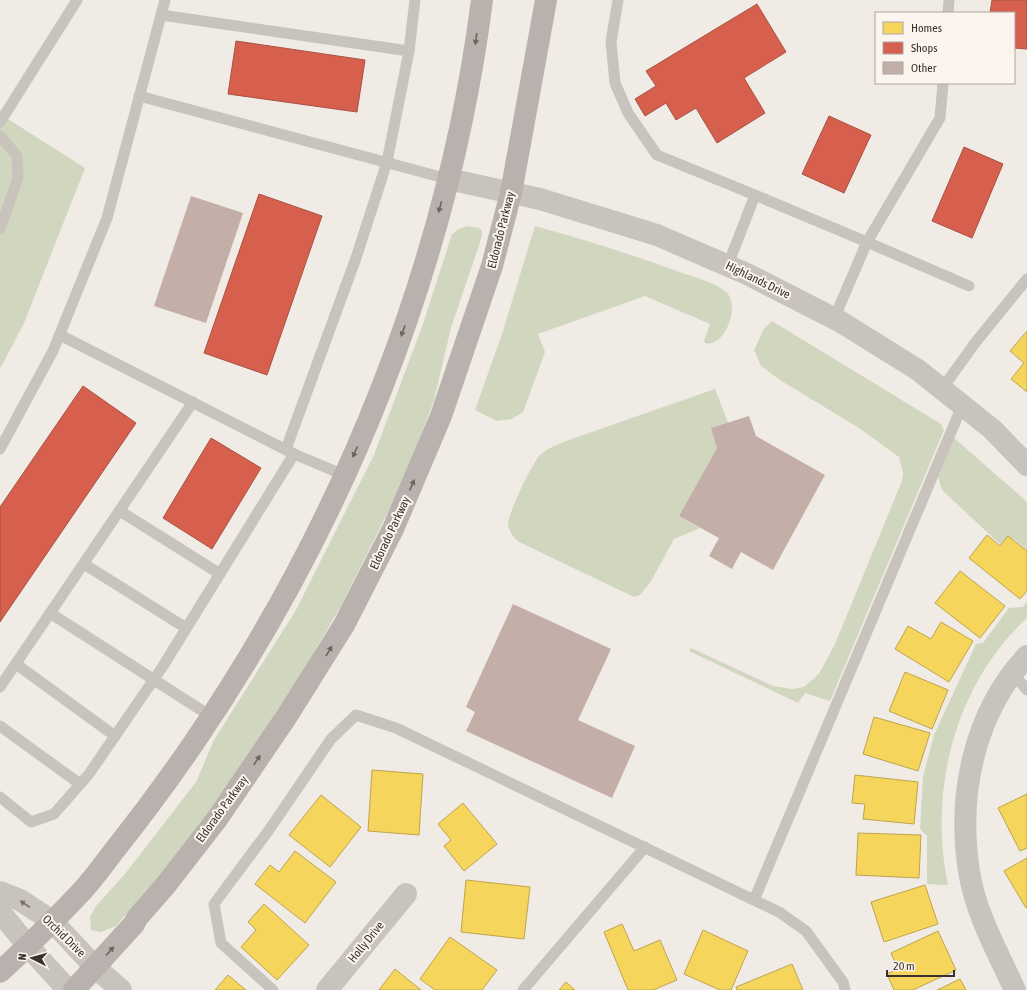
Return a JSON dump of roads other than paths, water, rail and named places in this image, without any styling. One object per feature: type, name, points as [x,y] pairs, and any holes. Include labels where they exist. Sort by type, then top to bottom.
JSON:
[{"type":"main road","points":[[0,972],[85,888],[161,792],[230,691],[324,522],[376,404],[415,296],[448,179],[470,79],[482,0]]},
{"type":"main road","name":"Eldorado Parkway","points":[[74,990],[134,924],[136,918],[165,886],[217,819],[324,658],[361,593],[393,529],[441,416],[483,299],[511,193],[546,0]]},
{"type":"street","name":"Highlands Drive","points":[[448,179],[540,199],[657,235],[728,265],[834,319],[918,370],[992,429],[1027,465]]},
{"type":"street","points":[[1015,990],[984,925],[969,872],[966,798],[972,761],[990,708],[1012,672],[1027,656]]},
{"type":"street","name":"Orchid Drive","points":[[0,892],[20,900],[52,921],[95,967],[122,990]]},
{"type":"street","name":"Holly Drive","points":[[327,990],[406,894]]},
{"type":"street","points":[[0,912],[28,946],[68,990]]},
{"type":"lane","points":[[0,122],[77,0]]},
{"type":"lane","points":[[0,449],[53,351],[107,218],[165,0]]},
{"type":"lane","points":[[0,796],[31,822],[54,814],[80,784],[115,736],[186,628],[220,574],[290,451],[387,162],[409,50],[415,0]]},
{"type":"lane","points":[[618,0],[611,42],[615,83],[628,113],[657,155],[969,286]]},
{"type":"lane","points":[[948,0],[948,12]]},
{"type":"lane","points":[[161,15],[409,50]]},
{"type":"lane","points":[[834,319],[867,242],[940,118],[942,84]]},
{"type":"lane","points":[[139,96],[448,179]]},
{"type":"lane","points":[[0,136],[17,156],[18,178],[0,229]]},
{"type":"lane","points":[[728,265],[755,195]]},
{"type":"lane","points":[[942,389],[975,343],[1027,279]]},
{"type":"lane","points":[[60,334],[290,451],[344,475]]},
{"type":"lane","points":[[0,687],[193,402]]},
{"type":"lane","points":[[754,900],[962,406]]},
{"type":"lane","points":[[120,511],[220,574]]},
{"type":"lane","points":[[84,564],[186,628]]},
{"type":"lane","points":[[50,614],[212,717]]},
{"type":"lane","points":[[16,664],[115,736]]},
{"type":"lane","points":[[1012,672],[1027,690]]},
{"type":"lane","points":[[273,990],[221,943],[214,904],[269,830],[331,739],[356,715],[396,728],[779,912],[806,931],[843,982],[845,990]]},
{"type":"lane","points":[[0,726],[80,784]]},
{"type":"lane","points":[[523,990],[645,847]]}]
